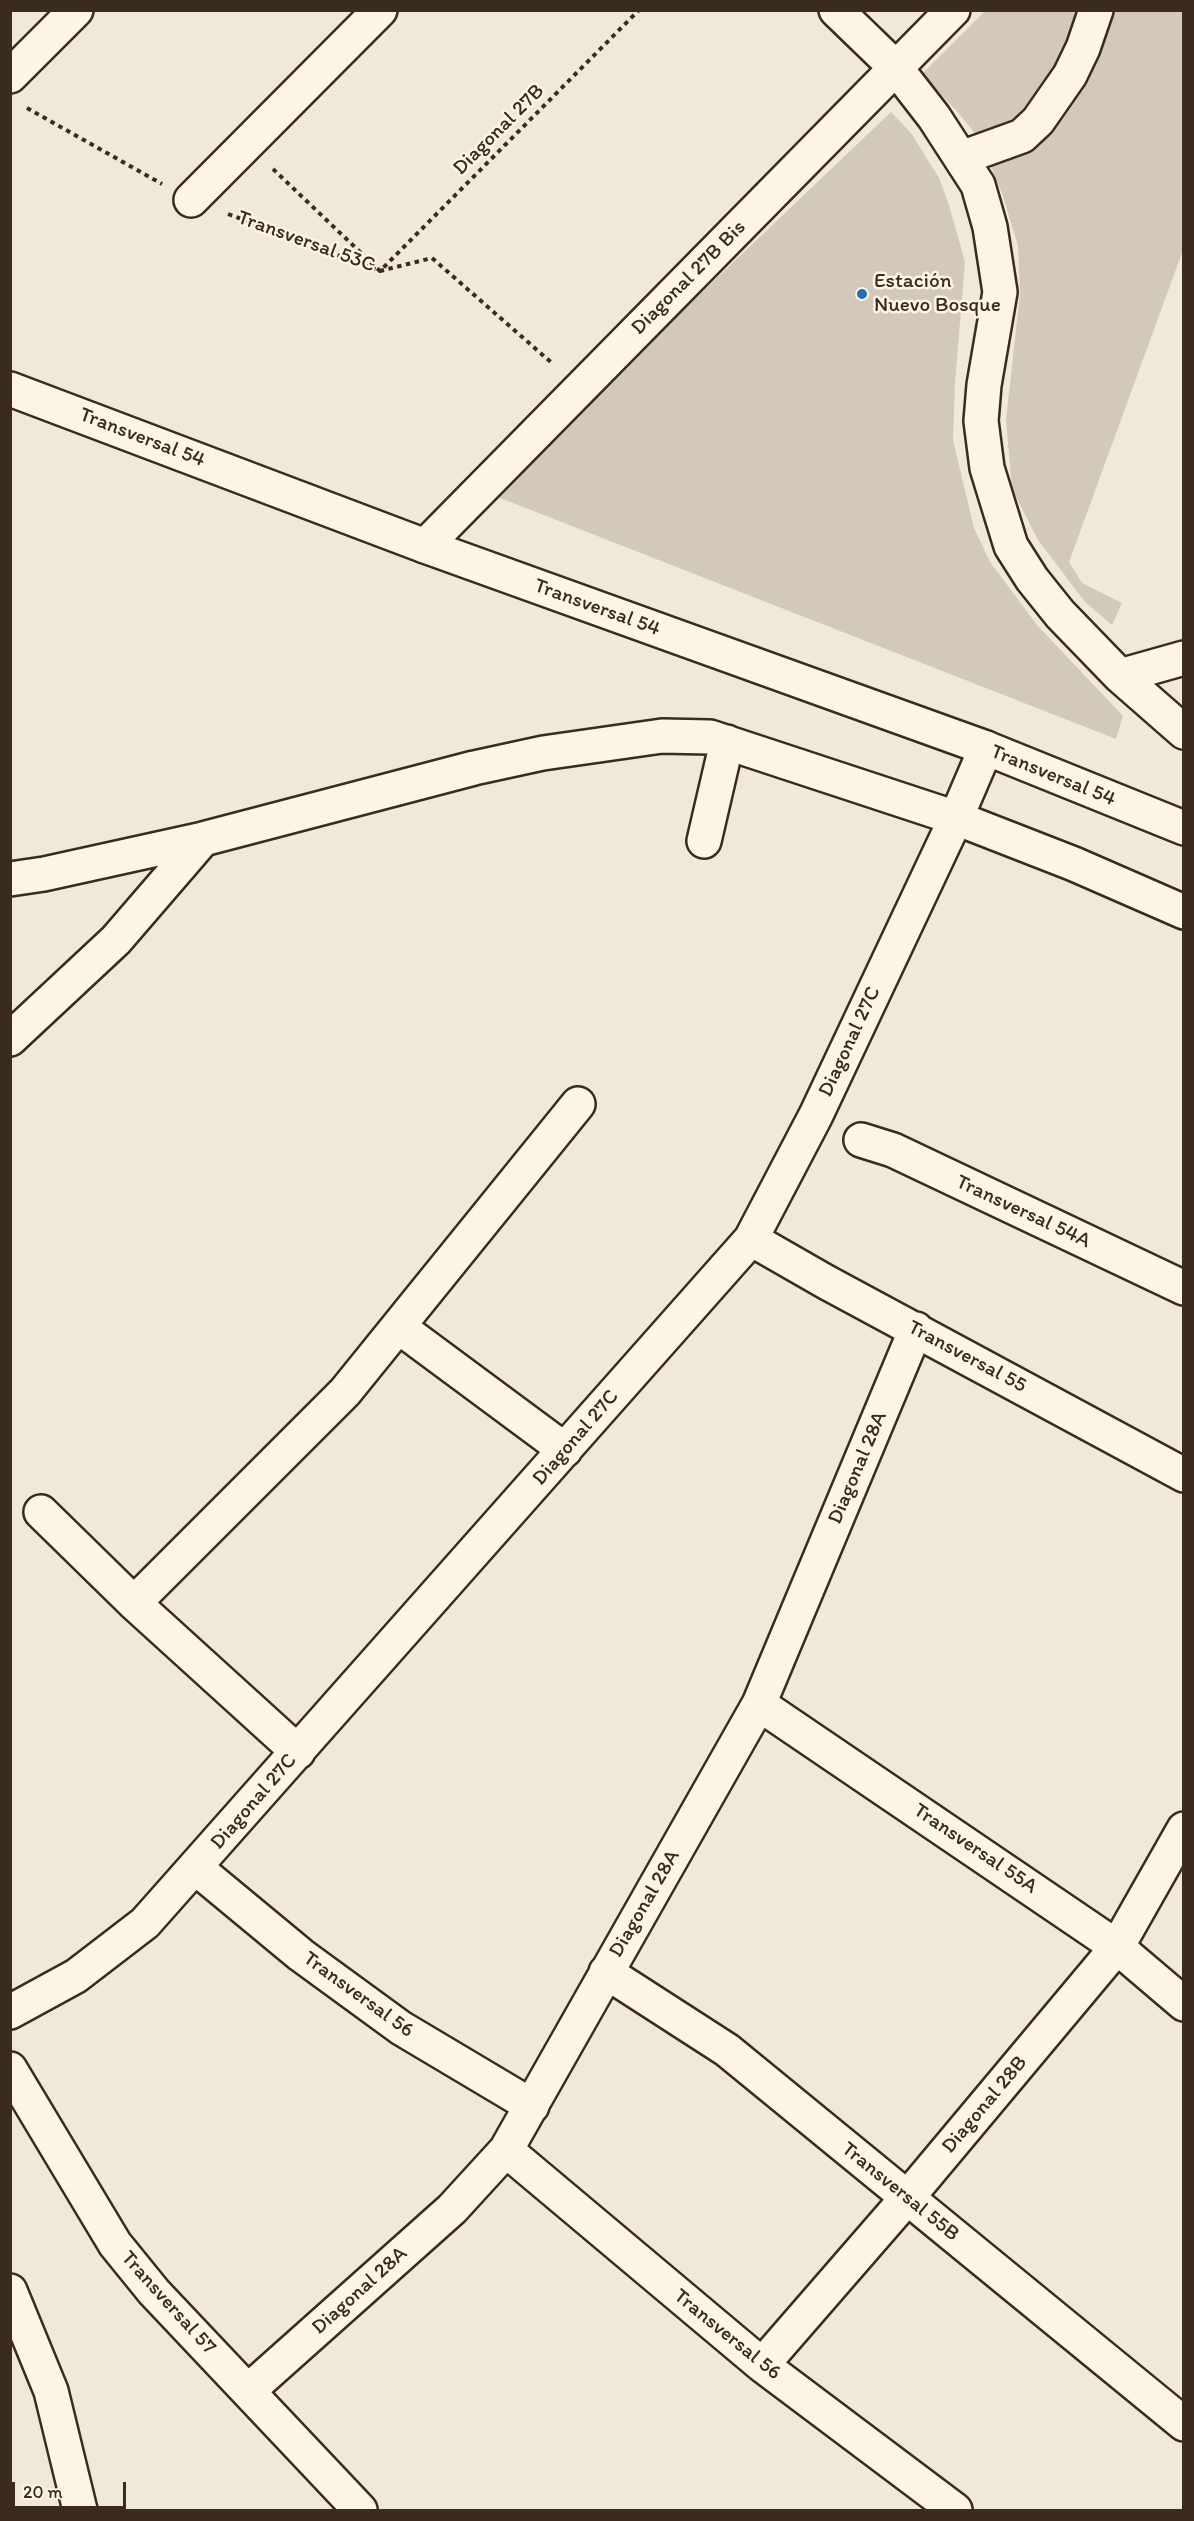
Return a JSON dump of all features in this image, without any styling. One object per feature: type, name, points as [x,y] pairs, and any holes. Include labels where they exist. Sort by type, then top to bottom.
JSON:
[{"type":"street","points":[[16,90],[76,10]]},
{"type":"street","points":[[192,200],[380,10]]},
{"type":"street","points":[[836,10],[896,68],[934,117],[978,185],[990,227],[1000,292],[984,385],[981,421],[987,468],[1011,546],[1032,579],[1060,614],[1120,676],[1184,732]]},
{"type":"street","name":"Diagonal 27B Bis","points":[[425,546],[953,10]]},
{"type":"street","points":[[961,158],[1022,136],[1038,121],[1070,75],[1083,48],[1096,10]]},
{"type":"street","name":"Transversal 54","points":[[10,388],[425,546],[986,748],[1184,828]]},
{"type":"street","points":[[1120,676],[1184,658]]},
{"type":"street","points":[[10,879],[44,874],[203,839],[474,768],[543,753],[662,736],[710,737],[956,818],[1074,864],[1184,912]]},
{"type":"street","points":[[704,841],[727,742]]},
{"type":"street","name":"Diagonal 27C","points":[[10,2012],[76,1976],[145,1923],[566,1450],[762,1245],[816,1115],[956,818],[986,748]]},
{"type":"street","points":[[10,1039],[116,940],[203,839]]},
{"type":"street","points":[[134,1603],[345,1392],[578,1104]]},
{"type":"street","name":"Transversal 54A","points":[[861,1140],[893,1150],[1184,1288]]},
{"type":"street","name":"Transversal 55","points":[[762,1245],[826,1282],[1184,1475]]},
{"type":"street","points":[[399,1327],[566,1450]]},
{"type":"street","name":"Diagonal 28A","points":[[248,2391],[452,2209],[506,2150],[759,1704],[916,1329]]},
{"type":"street","points":[[41,1512],[134,1603],[298,1752]]},
{"type":"street","name":"Transversal 55A","points":[[759,1704],[1117,1947],[1184,2004]]},
{"type":"street","name":"Diagonal 28B","points":[[762,2365],[907,2198],[1117,1947],[1184,1828]]},
{"type":"street","name":"Transversal 56","points":[[196,1868],[301,1955],[401,2028],[532,2106]]},
{"type":"street","name":"Transversal 55B","points":[[606,1972],[727,2050],[1184,2424]]},
{"type":"street","name":"Transversal 57","points":[[10,2069],[115,2244],[154,2292],[360,2511]]},
{"type":"street","name":"Transversal 56","points":[[506,2150],[762,2365],[955,2511]]},
{"type":"street","points":[[16,2304],[51,2391],[80,2511]]},
{"type":"path","name":"Diagonal 27B","points":[[380,271],[639,10]]},
{"type":"path","name":"Transversal 53C","points":[[16,90],[192,200],[380,271],[432,258],[580,388]]},
{"type":"path","points":[[247,145],[380,271]]},
{"type":"shaded area","points":[[985,11],[1183,11],[1183,250],[1069,562],[1082,583],[1122,603],[1112,625],[1085,602],[1038,540],[1012,489],[1006,420],[1020,294],[1018,246],[1002,193],[979,138],[955,109],[921,75]]},
{"type":"shaded area","points":[[891,112],[911,133],[939,178],[965,262],[955,383],[953,440],[974,528],[990,562],[1037,625],[1123,716],[1116,739],[490,494]]},
{"type":"place","name":"Estación Nuevo Bosque","points":[[862,294]]}]
